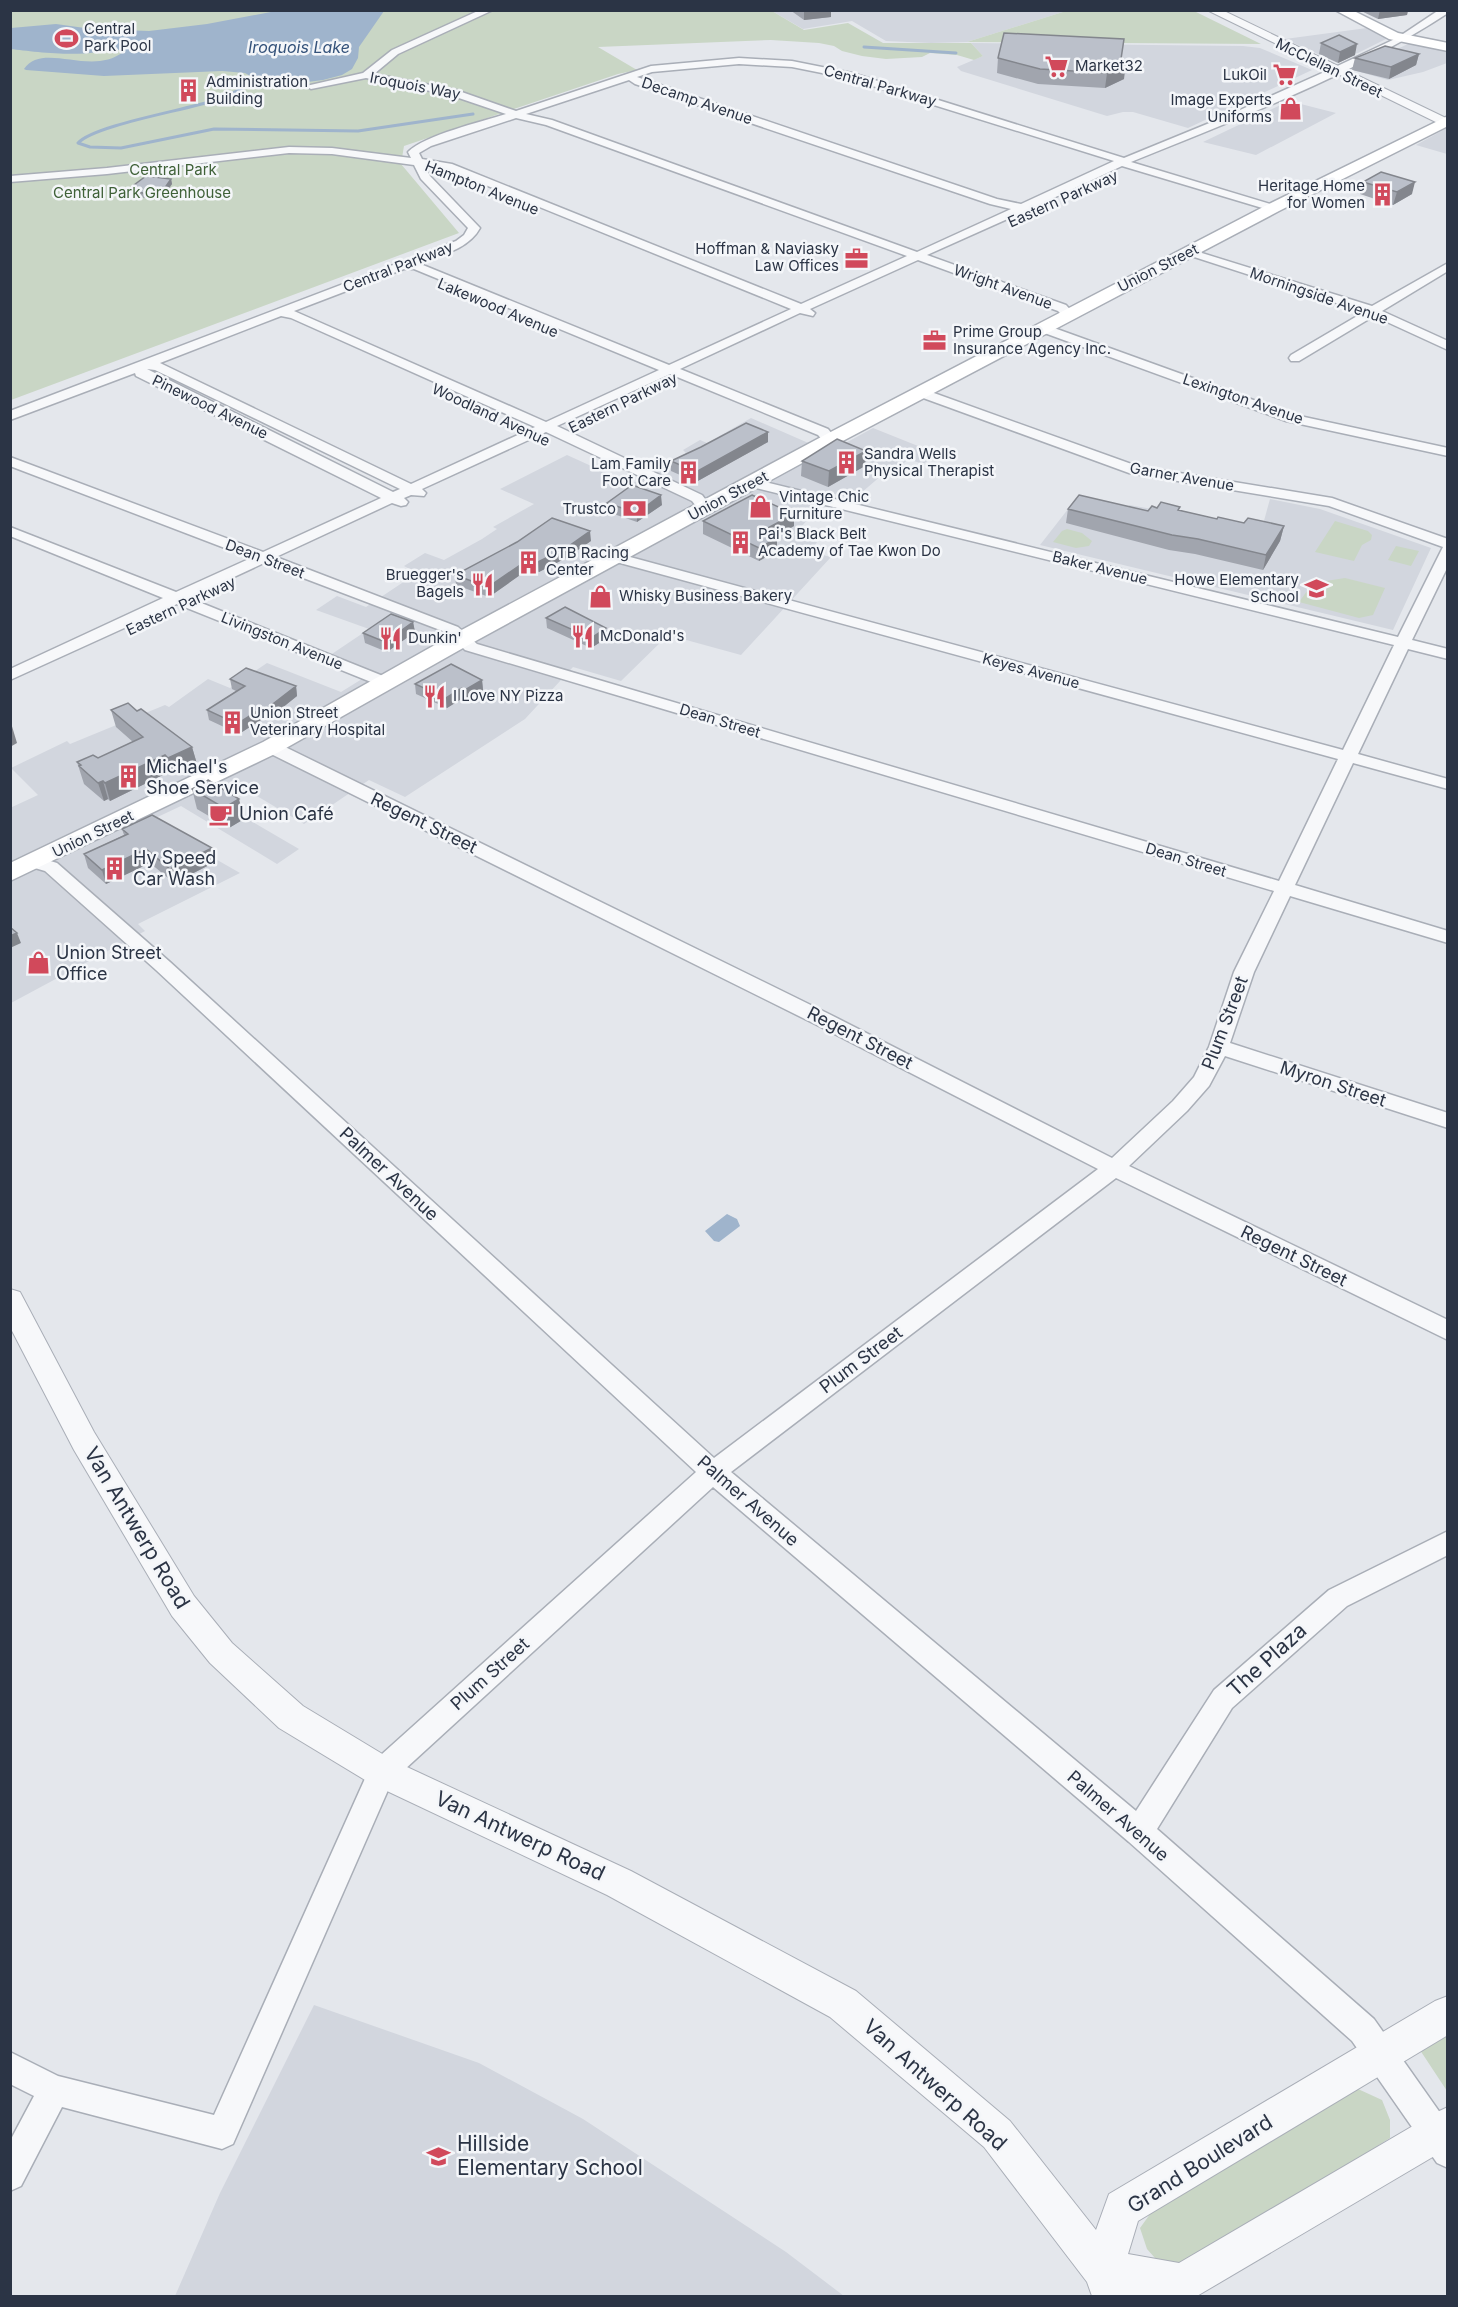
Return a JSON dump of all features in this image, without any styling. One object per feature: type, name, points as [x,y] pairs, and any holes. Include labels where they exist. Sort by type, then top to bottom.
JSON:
[{"type":"main road","points":[[1341,10],[1394,36],[1448,48]]},
{"type":"main road","name":"Union Street","points":[[10,873],[271,747],[464,638],[920,392],[1274,207],[1446,122]]},
{"type":"street","points":[[366,75],[402,48],[489,10]]},
{"type":"street","name":"McClellan Street","points":[[1212,10],[1334,71],[1446,122]]},
{"type":"street","name":"Eastern Parkway","points":[[10,675],[182,600],[398,501],[423,495],[806,311],[1334,71],[1403,38],[1446,10]]},
{"type":"street","name":"Central Parkway","points":[[10,416],[459,243],[469,237],[474,228],[425,177],[413,152],[427,144],[523,116],[630,76],[736,65],[773,66],[817,72],[843,78],[1106,160],[1129,164],[1274,207]]},
{"type":"street","name":"Iroquois Way","points":[[311,86],[366,75],[452,92],[523,116]]},
{"type":"street","name":"Decamp Avenue","points":[[630,76],[638,82],[994,202],[1029,209]]},
{"type":"street","name":"Wright Avenue","points":[[523,116],[536,125],[919,261],[1051,313],[1069,315]]},
{"type":"street","name":"Hampton Avenue","points":[[10,179],[107,171],[289,150],[332,151],[416,162],[769,302],[806,311]]},
{"type":"street","name":"Morningside Avenue","points":[[1188,252],[1371,310],[1448,346]]},
{"type":"street","name":"Lakewood Avenue","points":[[404,265],[407,270],[751,408],[810,438],[830,440]]},
{"type":"street","points":[[1295,358],[1371,310],[1447,267]]},
{"type":"street","name":"Woodland Avenue","points":[[279,312],[284,319],[531,434],[561,434],[697,498],[705,508]]},
{"type":"street","name":"Woodland Avenue","points":[[279,312],[294,315],[546,434],[685,504],[705,508]]},
{"type":"street","name":"Lexington Avenue","points":[[1043,328],[1291,418],[1448,452]]},
{"type":"street","name":"Pinewood Avenue","points":[[398,501],[141,373],[141,365],[158,366],[423,495]]},
{"type":"street","name":"Eastern Parkway","points":[[561,434],[671,375]]},
{"type":"street","name":"Garner Avenue","points":[[920,392],[1134,470],[1332,502],[1448,544]]},
{"type":"street","name":"Eastern Parkway","points":[[398,501],[410,489],[531,434]]},
{"type":"street","name":"Dean Street","points":[[10,461],[267,561],[453,630],[471,647],[1448,937]]},
{"type":"street","name":"Baker Avenue","points":[[753,483],[1448,654]]},
{"type":"street","name":"Livingston Avenue","points":[[10,531],[387,683]]},
{"type":"street","name":"Plum Street","points":[[54,2090],[222,2133],[382,1772],[713,1472],[1114,1168],[1187,1098],[1202,1081],[1219,1047],[1244,972],[1448,550]]},
{"type":"street","name":"Keyes Avenue","points":[[614,557],[1448,784]]},
{"type":"street","name":"Eastern Parkway","points":[[10,684],[31,677],[182,600]]},
{"type":"street","name":"Regent Street","points":[[271,747],[822,1019],[1114,1168],[1448,1331]]},
{"type":"street","name":"Palmer Avenue","points":[[34,862],[51,867],[164,966],[713,1472],[1139,1833],[1362,2030],[1443,2137]]},
{"type":"street","name":"Myron Street","points":[[1219,1047],[1448,1121]]},
{"type":"street","name":"Van Antwerp Road","points":[[10,1300],[84,1441],[183,1606],[221,1653],[291,1717],[382,1772],[619,1883],[843,2004],[997,2134],[1107,2283]]},
{"type":"street","name":"The Plaza","points":[[1139,1833],[1223,1699],[1338,1598],[1448,1542]]},
{"type":"street","name":"Grand Boulevard","points":[[1107,2283],[1123,2208],[1448,2014]]},
{"type":"street","points":[[10,2067],[54,2090],[10,2175]]},
{"type":"street","points":[[1107,2283],[1182,2283],[1443,2137]]},
{"type":"shaded area","points":[[772,11],[1066,11],[967,42],[931,43],[886,41],[852,21],[803,29]]},
{"type":"shaded area","points":[[1367,28],[1388,38],[1358,53],[1329,59],[1285,39]]},
{"type":"shaded area","points":[[971,43],[1243,46],[1260,48],[1312,70],[1188,128],[1133,112],[1107,116],[961,71],[957,67],[983,56]]},
{"type":"shaded area","points":[[1410,43],[1447,50],[1447,63],[1423,72],[1388,80],[1353,70]]},
{"type":"shaded area","points":[[1289,101],[1336,113],[1256,155],[1203,142]]},
{"type":"shaded area","points":[[1447,128],[1447,154],[1416,145]]},
{"type":"shaded area","points":[[751,418],[829,452],[873,428],[938,454],[923,464],[908,459],[898,469],[888,466],[881,473],[882,475],[854,499],[831,493],[794,535],[817,542],[810,552],[831,557],[741,655],[668,635],[621,681],[573,667],[525,719],[405,797],[369,780],[304,824],[232,781],[205,794],[299,849],[277,864],[181,806],[149,821],[240,873],[138,924],[145,931],[11,1003],[10,808],[38,795],[11,768],[67,741],[70,744],[165,705],[169,707],[208,679],[230,688],[267,663],[341,692],[362,679],[320,662],[369,629],[316,610],[337,596],[366,607],[417,573],[404,566],[425,553],[444,560],[482,539],[497,529],[493,527],[534,504],[500,489],[567,455],[631,484],[670,465],[668,463],[686,453],[683,450],[700,440],[707,443]]},
{"type":"shaded area","name":"Howe Elementary School","points":[[1270,499],[1320,509],[1431,548],[1393,630],[1040,545],[1072,504],[1126,516],[1129,505],[1262,528]]},
{"type":"shaded area","name":"Hillside Elementary School","points":[[314,2005],[479,2063],[583,2119],[786,2252],[844,2296],[175,2296],[220,2193]]},
{"type":"green space","points":[[1192,10],[1261,44],[967,42],[1066,11]]},
{"type":"green space","name":"Central Park","points":[[11,11],[772,11],[804,30],[848,23],[883,43],[971,43],[983,56],[974,60],[957,55],[930,53],[922,57],[886,59],[862,56],[819,43],[771,40],[598,47],[637,70],[618,74],[404,146],[401,164],[459,233],[11,400]]},
{"type":"green space","points":[[1335,521],[1368,531],[1372,535],[1371,540],[1362,545],[1354,561],[1315,552]]},
{"type":"green space","points":[[1067,529],[1082,533],[1092,541],[1089,546],[1076,548],[1053,542],[1062,531]]},
{"type":"green space","points":[[1396,546],[1419,551],[1411,566],[1388,560]]},
{"type":"green space","points":[[1345,578],[1385,588],[1373,615],[1359,618],[1299,602],[1313,583]]},
{"type":"green space","points":[[1447,2029],[1447,2091],[1418,2047]]},
{"type":"green space","points":[[1358,2089],[1382,2100],[1390,2120],[1390,2138],[1190,2266],[1162,2266],[1147,2249],[1140,2228],[1153,2210]]},
{"type":"water","name":"Iroquois Lake","points":[[276,11],[384,11],[359,47],[358,58],[352,69],[342,75],[323,80],[292,84],[264,84],[245,73],[222,71],[104,76],[26,70],[24,69],[32,61],[43,58],[97,61],[110,59],[123,52],[112,47],[103,51],[78,54],[11,49],[11,28],[56,24],[92,29],[149,31],[207,24]]},
{"type":"water","points":[[727,1214],[737,1219],[740,1226],[719,1242],[714,1241],[705,1231]]},
{"type":"building","points":[[1004,33],[1124,39],[1121,59],[1126,63],[1107,73],[1040,69],[998,58]]},
{"type":"building","points":[[1339,35],[1357,44],[1340,52],[1321,43]]},
{"type":"building","points":[[1385,46],[1419,54],[1391,67],[1355,58]]},
{"type":"building","points":[[1381,172],[1415,182],[1397,192],[1363,182]]},
{"type":"building","points":[[146,176],[171,179],[160,195],[126,191]]},
{"type":"building","points":[[746,423],[768,432],[696,472],[671,461],[701,447]]},
{"type":"building","points":[[837,439],[866,451],[829,471],[802,461]]},
{"type":"building","points":[[632,485],[661,495],[637,513],[607,503]]},
{"type":"building","points":[[752,495],[794,514],[762,531],[777,538],[759,548],[703,521]]},
{"type":"building","points":[[1079,495],[1148,511],[1152,506],[1157,508],[1161,502],[1180,507],[1178,510],[1217,519],[1218,517],[1244,523],[1248,518],[1284,526],[1266,555],[1068,509]]},
{"type":"building","points":[[552,518],[590,531],[566,548],[538,562],[529,559],[488,587],[455,575],[517,542]]},
{"type":"building","points":[[565,607],[606,628],[591,638],[546,618]]},
{"type":"building","points":[[391,614],[413,622],[385,642],[363,633]]},
{"type":"building","points":[[451,664],[482,680],[446,698],[415,684]]},
{"type":"building","points":[[246,668],[296,686],[265,710],[262,708],[237,724],[207,710],[245,686],[230,679]]},
{"type":"building","points":[[128,703],[137,711],[141,709],[192,747],[168,758],[165,755],[105,783],[103,781],[98,783],[77,762],[93,755],[98,758],[143,737],[111,710]]},
{"type":"building","points":[[208,780],[239,799],[224,808],[192,789]]},
{"type":"building","points":[[152,815],[212,848],[170,869],[146,849],[102,870],[84,854],[128,834],[122,829]]},
{"type":"building","points":[[10,927],[17,933],[10,936]]},
{"type":"waterway","points":[[864,47],[956,53]]},
{"type":"waterway","points":[[257,81],[215,100],[102,130],[87,136],[78,143],[90,147],[121,148],[214,129],[358,131],[473,114]]},
{"type":"place","name":"Central Park Pool","points":[[66,38]]},
{"type":"place","name":"Market32","points":[[1057,66]]},
{"type":"place","name":"LukOil","points":[[1285,75]]},
{"type":"place","name":"Administration Building","points":[[188,91]]},
{"type":"place","name":"Image Experts Uniforms","points":[[1290,109]]},
{"type":"place","name":"Heritage Home for Women","points":[[1383,195]]},
{"type":"place","name":"Hoffman & Naviasky Law Offices","points":[[857,258]]},
{"type":"place","name":"Prime Group Insurance Agency Inc.","points":[[935,341]]},
{"type":"place","name":"Sandra Wells Physical Therapist","points":[[846,463]]},
{"type":"place","name":"Lam Family Foot Care","points":[[689,473]]},
{"type":"place","name":"Vintage Chic Furniture","points":[[761,506]]},
{"type":"place","name":"Trustco","points":[[634,509]]},
{"type":"place","name":"Pai's Black Belt Academy of Tae Kwon Do","points":[[740,543]]},
{"type":"place","name":"OTB Racing Center","points":[[528,562]]},
{"type":"place","name":"Bruegger's Bagels","points":[[482,584]]},
{"type":"place","name":"Howe Elementary School","points":[[1317,589]]},
{"type":"place","name":"Whisky Business Bakery","points":[[601,596]]},
{"type":"place","name":"McDonald's","points":[[582,636]]},
{"type":"place","name":"Dunkin'","points":[[390,638]]},
{"type":"place","name":"I Love NY Pizza","points":[[435,696]]},
{"type":"place","name":"Union Street Veterinary Hospital","points":[[232,722]]},
{"type":"place","name":"Michael's Shoe Service","points":[[128,777]]},
{"type":"place","name":"Union Café","points":[[221,814]]},
{"type":"place","name":"Hy Speed Car Wash","points":[[115,868]]},
{"type":"place","name":"Union Street Office","points":[[38,963]]},
{"type":"place","name":"Hillside Elementary School","points":[[439,2156]]},
{"type":"park label","name":"Central Park Greenhouse","points":[[142,193]]}]
